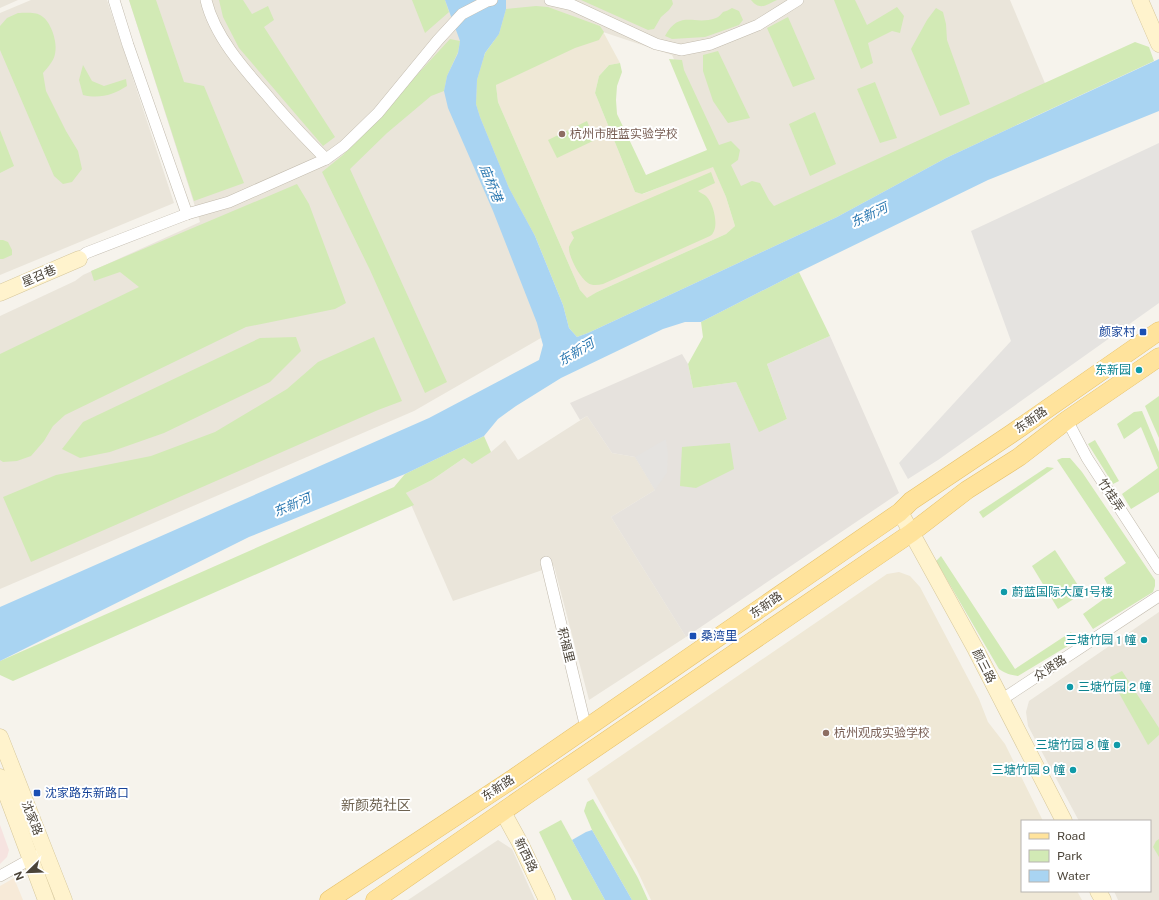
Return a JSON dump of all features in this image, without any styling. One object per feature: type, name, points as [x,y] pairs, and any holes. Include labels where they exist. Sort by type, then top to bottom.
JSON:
[{"type":"main road","name":"东新路","points":[[329,900],[511,780],[900,512],[911,501],[1011,434],[1159,331]]},
{"type":"main road","name":"东新路","points":[[376,900],[911,533],[967,490],[1019,457],[1067,420],[1159,357]]},
{"type":"street","points":[[114,0],[187,214]]},
{"type":"street","points":[[206,0],[222,37],[246,72],[298,131],[326,159]]},
{"type":"street","points":[[79,260],[86,253],[187,214],[229,202],[326,159],[344,146],[378,113],[435,43],[462,14],[487,1],[492,0]]},
{"type":"street","points":[[550,0],[572,5],[656,44],[681,50],[718,42],[758,25],[798,0]]},
{"type":"street","points":[[1140,0],[1158,43]]},
{"type":"street","points":[[1151,0],[1159,18]]},
{"type":"street","name":"星召巷","points":[[0,293],[79,260]]},
{"type":"street","name":"竹桂弄","points":[[1067,420],[1087,458],[1159,569]]},
{"type":"street","name":"颜三路","points":[[900,512],[976,650],[1063,820]]},
{"type":"street","name":"积福里","points":[[546,562],[586,728]]},
{"type":"street","name":"众贤路","points":[[1002,700],[1159,596]]},
{"type":"street","name":"沈家路","points":[[0,737],[64,900]]},
{"type":"street","name":"沈家路","points":[[0,777],[46,900]]},
{"type":"street","name":"新西路","points":[[503,812],[520,843],[547,900]]},
{"type":"street","points":[[0,876],[46,852]]},
{"type":"shaded area","points":[[0,0],[18,0],[0,8]]},
{"type":"shaded area","points":[[31,0],[107,0],[174,203],[0,275],[0,13]]},
{"type":"shaded area","points":[[129,0],[1010,0],[1047,88],[747,218],[672,55],[597,30],[480,42],[560,327],[414,411],[0,589],[0,316],[75,281],[83,275],[200,222]]},
{"type":"shaded area","name":"杭州市胜蓝实验学校","points":[[548,7],[600,26],[620,63],[609,65],[599,76],[595,93],[635,192],[643,194],[713,166],[726,197],[735,226],[726,234],[597,292],[587,299],[580,290],[498,102],[496,85]]},
{"type":"shaded area","points":[[1159,143],[1159,303],[938,460],[908,479],[899,463],[1011,341],[971,231]]},
{"type":"shaded area","points":[[830,336],[899,493],[686,637],[611,517],[655,490],[635,457],[612,453],[587,416],[580,420],[570,403],[682,354],[688,364],[693,388],[736,382],[759,431],[787,419],[767,364]]},
{"type":"shaded area","points":[[587,416],[612,453],[635,457],[655,490],[611,517],[686,637],[589,700],[554,566],[453,601],[406,493],[432,480],[464,458],[491,452],[505,440],[518,460]]},
{"type":"shaded area","points":[[666,439],[668,454],[667,473],[655,490],[635,457]]},
{"type":"shaded area","name":"杭州观成实验学校","points":[[899,572],[910,576],[920,587],[979,699],[988,722],[1005,744],[1043,820],[1021,820],[1021,892],[1078,892],[1082,900],[651,900],[637,870],[587,779],[887,574]]},
{"type":"shaded area","points":[[1159,612],[1159,900],[1118,900],[1114,892],[1151,892],[1151,820],[1078,820],[1028,726],[1026,712],[1029,701]]},
{"type":"shaded area","points":[[0,825],[9,850],[7,857],[0,864]]},
{"type":"shaded area","points":[[498,840],[512,849],[535,900],[408,900]]},
{"type":"shaded area","points":[[14,878],[23,900],[0,900],[0,886]]},
{"type":"green space","points":[[129,0],[156,0],[184,82],[204,86],[244,183],[194,201]]},
{"type":"green space","points":[[219,0],[243,0],[252,14],[268,6],[274,20],[264,27],[335,137],[323,146],[239,48],[223,17]]},
{"type":"green space","points":[[412,0],[445,0],[449,12],[425,33]]},
{"type":"green space","points":[[581,0],[672,0],[673,4],[661,17],[654,29],[648,30]]},
{"type":"green space","points":[[751,0],[777,0],[760,6]]},
{"type":"green space","points":[[834,0],[855,0],[867,25],[897,7],[904,16],[900,33],[892,31],[868,43],[873,63],[861,69]]},
{"type":"green space","points":[[536,6],[548,7],[600,26],[604,32],[599,40],[575,48],[496,85],[498,102],[580,290],[587,298],[597,292],[726,234],[735,226],[726,197],[713,167],[642,194],[635,192],[595,93],[599,76],[609,65],[620,63],[622,72],[617,86],[617,114],[646,175],[707,150],[669,59],[682,60],[684,70],[719,145],[731,141],[740,150],[738,160],[731,165],[741,186],[752,181],[760,183],[774,206],[1135,42],[1149,47],[1154,61],[946,158],[837,217],[577,337],[569,328],[563,305],[535,236],[509,188],[476,104],[477,80],[485,53],[499,34],[506,9]]},
{"type":"green space","points":[[732,8],[739,11],[743,20],[739,25],[705,37],[672,39],[665,36],[676,23],[688,20],[708,20],[716,18],[723,12]]},
{"type":"green space","points":[[936,8],[943,12],[946,24],[947,40],[970,104],[940,116],[911,49],[927,20]]},
{"type":"green space","points":[[18,13],[32,13],[40,15],[44,18],[53,32],[56,49],[55,54],[52,62],[43,73],[46,91],[78,151],[82,169],[72,182],[63,184],[54,176],[0,50],[0,26],[7,18]]},
{"type":"green space","points":[[788,17],[815,79],[793,87],[767,28]]},
{"type":"green space","points":[[450,39],[460,41],[458,52],[447,76],[444,91],[431,96],[387,133],[350,169],[447,382],[425,393],[370,270],[322,172],[343,155]]},
{"type":"green space","points":[[718,51],[750,118],[728,123],[713,101],[703,71],[703,55]]},
{"type":"green space","points":[[83,65],[92,81],[104,86],[126,79],[127,86],[117,92],[106,95],[95,97],[83,95],[79,80]]},
{"type":"green space","points":[[875,82],[897,138],[880,143],[857,89]]},
{"type":"green space","points":[[815,112],[836,164],[810,176],[789,124]]},
{"type":"green space","points":[[587,121],[595,140],[557,158],[548,140]]},
{"type":"green space","points":[[0,130],[14,166],[0,173]]},
{"type":"green space","points":[[711,172],[715,183],[698,191],[709,199],[713,208],[715,227],[711,235],[603,284],[591,285],[578,272],[569,251],[570,244],[574,238],[571,232]]},
{"type":"green space","points":[[297,184],[309,204],[346,303],[335,309],[246,327],[65,415],[53,426],[44,441],[31,456],[17,461],[3,462],[0,460],[0,354],[139,287],[120,272],[94,281],[91,271]]},
{"type":"green space","points":[[0,240],[8,242],[12,250],[12,255],[3,259],[0,259]]},
{"type":"green space","points":[[799,272],[830,336],[767,364],[787,419],[759,432],[736,382],[693,388],[688,364],[703,337],[701,322]]},
{"type":"green space","points":[[296,337],[301,351],[270,382],[164,433],[110,452],[80,458],[62,449],[83,422],[260,338]]},
{"type":"green space","points":[[374,337],[402,401],[378,410],[31,562],[3,497],[56,475],[151,456],[215,432],[287,389],[318,362]]},
{"type":"green space","points":[[1159,396],[1159,438],[1145,406]]},
{"type":"green space","points":[[1142,411],[1159,452],[1159,492],[1131,509],[1122,494],[1158,468],[1141,427],[1124,439],[1117,424],[1134,412]]},
{"type":"green space","points":[[484,436],[491,452],[472,464],[464,458],[432,480],[406,493],[414,505],[13,681],[0,675],[0,661],[394,487],[405,474]]},
{"type":"green space","points":[[1095,440],[1119,481],[1113,484],[1088,444]]},
{"type":"green space","points":[[730,443],[734,469],[696,488],[680,486],[682,447]]},
{"type":"green space","points":[[1062,458],[1070,458],[1082,472],[1155,580],[1153,592],[1093,629],[1083,614],[1112,593],[1104,578],[1126,563],[1057,460]]},
{"type":"green space","points":[[1047,467],[1054,468],[983,518],[979,512]]},
{"type":"green space","points":[[1055,550],[1083,593],[1058,609],[1032,566]]},
{"type":"green space","points":[[941,556],[1015,669],[1071,632],[1076,641],[1018,676],[1006,673],[999,669],[936,561]]},
{"type":"green space","points":[[1122,671],[1159,728],[1159,735],[1148,745],[1110,677]]},
{"type":"green space","points":[[593,799],[638,878],[648,900],[632,900],[592,830],[584,811],[587,802]]},
{"type":"green space","points":[[561,820],[605,900],[572,900],[539,832]]},
{"type":"green space","points":[[1159,839],[1159,857],[1153,847]]},
{"type":"water","points":[[445,0],[506,0],[506,9],[499,34],[485,53],[477,80],[476,104],[509,188],[535,236],[563,305],[569,328],[577,337],[837,217],[946,158],[1159,59],[1159,111],[988,180],[799,272],[701,322],[685,322],[663,329],[561,378],[498,419],[484,436],[405,474],[249,537],[0,661],[0,607],[429,418],[539,360],[543,345],[537,323],[493,211],[448,108],[444,91],[447,76],[458,53],[460,41]]},
{"type":"water","points":[[592,830],[632,900],[605,900],[572,840]]},
{"type":"place","name":"杭州市胜蓝实验学校","points":[[562,134]]},
{"type":"place","name":"颜家村","points":[[1143,332]]},
{"type":"place","name":"东新园","points":[[1139,370]]},
{"type":"place","name":"蔚蓝国际大厦1号楼","points":[[1004,592]]},
{"type":"place","name":"桑湾里","points":[[693,636]]},
{"type":"place","name":"三塘竹园 1 幢","points":[[1144,640]]},
{"type":"place","name":"三塘竹园 2 幢","points":[[1070,687]]},
{"type":"place","name":"杭州观成实验学校","points":[[826,733]]},
{"type":"place","name":"三塘竹园 8 幢","points":[[1117,745]]},
{"type":"place","name":"三塘竹园 9 幢","points":[[1073,770]]},
{"type":"place","name":"沈家路东新路口","points":[[37,793]]},
{"type":"district","name":"新颜苑社区","points":[[376,805]]},
{"type":"water label","name":"庙桥港","points":[[491,183]]},
{"type":"water label","name":"东新河","points":[[869,215]]},
{"type":"water label","name":"东新河","points":[[576,352]]},
{"type":"water label","name":"东新河","points":[[292,505]]}]
